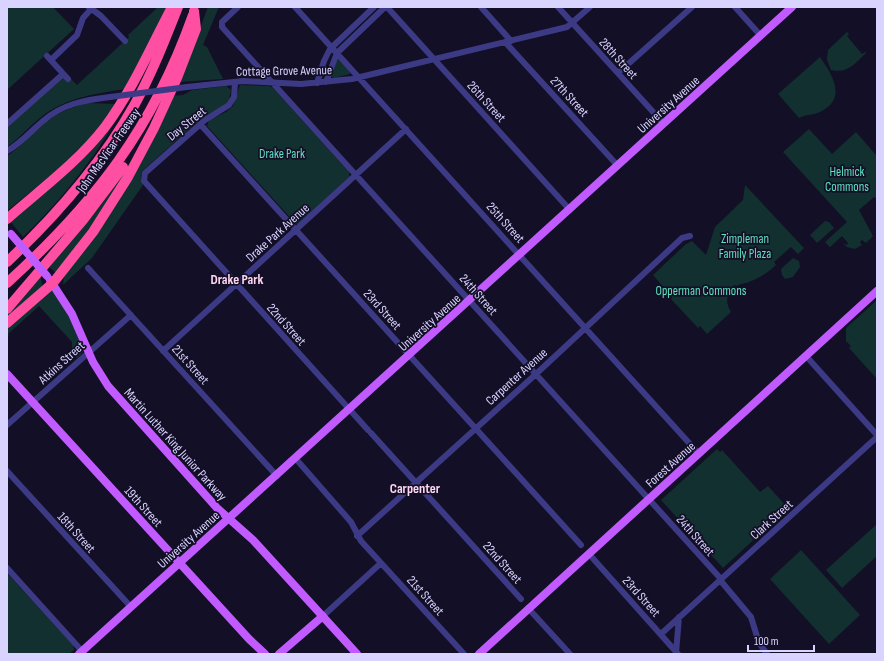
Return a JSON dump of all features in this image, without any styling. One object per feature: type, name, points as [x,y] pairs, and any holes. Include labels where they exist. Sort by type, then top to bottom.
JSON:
[{"type":"highway","points":[[7,219],[79,154],[104,128],[121,102],[172,7]]},
{"type":"highway","name":"John MacVicar Freeway","points":[[7,262],[44,227],[72,196],[108,147],[135,105],[150,74],[178,7]]},
{"type":"highway","points":[[7,323],[80,250],[104,216],[128,177],[151,135],[169,97],[196,29],[195,9]]},
{"type":"highway","name":"John MacVicar Freeway","points":[[7,284],[81,210],[104,182],[133,140],[161,94],[182,46],[195,9]]},
{"type":"highway","points":[[7,310],[105,193],[128,158],[133,140]]},
{"type":"highway","points":[[7,259],[17,253]]},
{"type":"main road","name":"University Avenue","points":[[81,653],[410,356],[792,7]]},
{"type":"main road","name":"Martin Luther King Junior Parkway","points":[[9,232],[50,279],[72,314],[88,353],[102,378],[123,404],[217,508],[253,540],[357,654]]},
{"type":"main road","name":"Forest Avenue","points":[[479,654],[877,291]]},
{"type":"main road","name":"19th Street","points":[[7,374],[249,640],[265,654]]},
{"type":"main road","points":[[279,654],[323,616]]},
{"type":"street","name":"24th Street","points":[[238,7],[221,24],[649,499],[720,580],[751,617],[759,643],[767,654]]},
{"type":"street","name":"25th Street","points":[[295,7],[521,255],[699,454]]},
{"type":"street","points":[[317,83],[324,61],[332,47],[374,7]]},
{"type":"street","points":[[326,82],[337,53],[386,7]]},
{"type":"street","name":"26th Street","points":[[386,7],[435,59],[570,210]]},
{"type":"street","name":"27th Street","points":[[481,7],[508,41],[618,166]]},
{"type":"street","name":"28th Street","points":[[558,7],[664,124]]},
{"type":"street","name":"Cottage Grove Avenue","points":[[7,151],[60,109],[82,101],[235,82],[317,83],[359,77],[567,27],[590,7]]},
{"type":"street","points":[[618,73],[692,7]]},
{"type":"street","points":[[735,7],[761,36]]},
{"type":"street","points":[[68,79],[49,58],[77,35],[83,18],[90,8],[101,16],[125,41]]},
{"type":"street","points":[[7,124],[63,74]]},
{"type":"street","name":"Day Street","points":[[144,179],[145,173],[200,124],[229,106],[234,96],[235,82]]},
{"type":"street","name":"23rd Street","points":[[200,124],[581,545]]},
{"type":"street","name":"Drake Park Avenue","points":[[163,350],[406,129]]},
{"type":"street","name":"22nd Street","points":[[144,179],[146,184],[521,599]]},
{"type":"street","name":"Carpenter Avenue","points":[[358,536],[536,374],[682,238],[690,236]]},
{"type":"street","name":"21st Street","points":[[88,268],[277,476]]},
{"type":"street","name":"Atkins Street","points":[[7,425],[131,314]]},
{"type":"street","points":[[806,356],[877,436]]},
{"type":"street","name":"Clark Street","points":[[661,634],[877,436]]},
{"type":"street","name":"21st Street","points":[[296,459],[352,522],[358,536],[464,654]]},
{"type":"street","name":"18th Street","points":[[7,471],[131,607]]},
{"type":"street","name":"23rd Street","points":[[589,554],[677,653]]},
{"type":"street","points":[[323,616],[382,563]]},
{"type":"street","points":[[7,568],[81,653]]},
{"type":"street","points":[[528,608],[570,654]]},
{"type":"street","points":[[677,653],[679,617]]},
{"type":"green space","points":[[7,7],[53,7],[74,29],[7,90]]},
{"type":"green space","points":[[158,7],[168,7],[126,89],[105,92],[64,103],[45,114],[7,147],[7,128],[63,77],[70,78],[77,85],[129,37],[128,35]]},
{"type":"green space","points":[[208,7],[219,7],[203,45],[207,47],[223,79],[180,82]]},
{"type":"green space","points":[[847,32],[849,34],[847,36],[862,54],[865,52],[866,53],[855,64],[847,69],[837,71],[831,70],[827,60],[828,50]]},
{"type":"green space","points":[[820,57],[833,78],[835,86],[834,100],[829,107],[820,112],[799,118],[778,94]]},
{"type":"green space","points":[[338,59],[350,72],[350,74],[334,78],[331,76]]},
{"type":"green space","name":"Drake Park","points":[[240,85],[269,86],[273,88],[349,172],[349,177],[298,224],[296,224],[207,126],[209,120],[226,112],[233,106]]},
{"type":"green space","points":[[226,86],[231,90],[229,100],[226,105],[203,117],[142,171],[141,179],[143,185],[92,258],[63,285],[64,277],[173,96],[183,95],[192,90]]},
{"type":"green space","points":[[127,102],[105,139],[67,190],[23,237],[10,221]]},
{"type":"green space","points":[[87,103],[117,104],[91,138],[62,166],[7,211],[7,156],[54,116]]},
{"type":"green space","name":"Helmick Commons","points":[[809,129],[832,154],[856,132],[876,155],[877,199],[874,197],[859,210],[873,236],[866,243],[862,240],[860,242],[862,245],[855,249],[847,247],[843,243],[847,245],[848,243],[842,236],[830,247],[825,242],[847,222],[783,152]]},
{"type":"green space","points":[[134,157],[114,196],[56,273],[49,267],[101,205]]},
{"type":"green space","points":[[745,185],[804,248],[798,254],[791,247],[774,262],[776,265],[763,275],[747,283],[737,286],[734,285],[729,291],[727,298],[731,312],[707,334],[700,326],[698,328],[671,299],[672,297],[653,275],[686,244],[692,241],[706,255],[715,227],[743,200]]},
{"type":"green space","points":[[825,221],[829,222],[834,228],[817,243],[810,235]]},
{"type":"green space","points":[[793,258],[799,261],[800,267],[793,277],[785,279],[782,275],[781,269]]},
{"type":"green space","points":[[41,277],[42,286],[7,319],[7,316]]},
{"type":"green space","points":[[52,288],[70,318],[83,350],[77,358],[72,355],[72,342],[39,306],[8,334],[9,335],[7,337],[7,327]]},
{"type":"green space","points":[[877,300],[877,379],[849,348],[851,346],[846,341],[846,328]]},
{"type":"green space","points":[[717,449],[720,452],[722,450],[760,492],[768,486],[788,508],[723,568],[661,500]]},
{"type":"green space","points":[[876,525],[877,556],[842,588],[826,570]]},
{"type":"green space","points":[[801,550],[860,615],[829,644],[770,579]]},
{"type":"green space","points":[[7,573],[73,645],[74,650],[69,654],[7,654]]},
{"type":"district","name":"Drake Park","points":[[237,279]]},
{"type":"district","name":"Carpenter","points":[[415,488]]},
{"type":"park label","name":"Zimpleman Family Plaza","points":[[745,246]]},
{"type":"park label","name":"Opperman Commons","points":[[701,290]]}]
